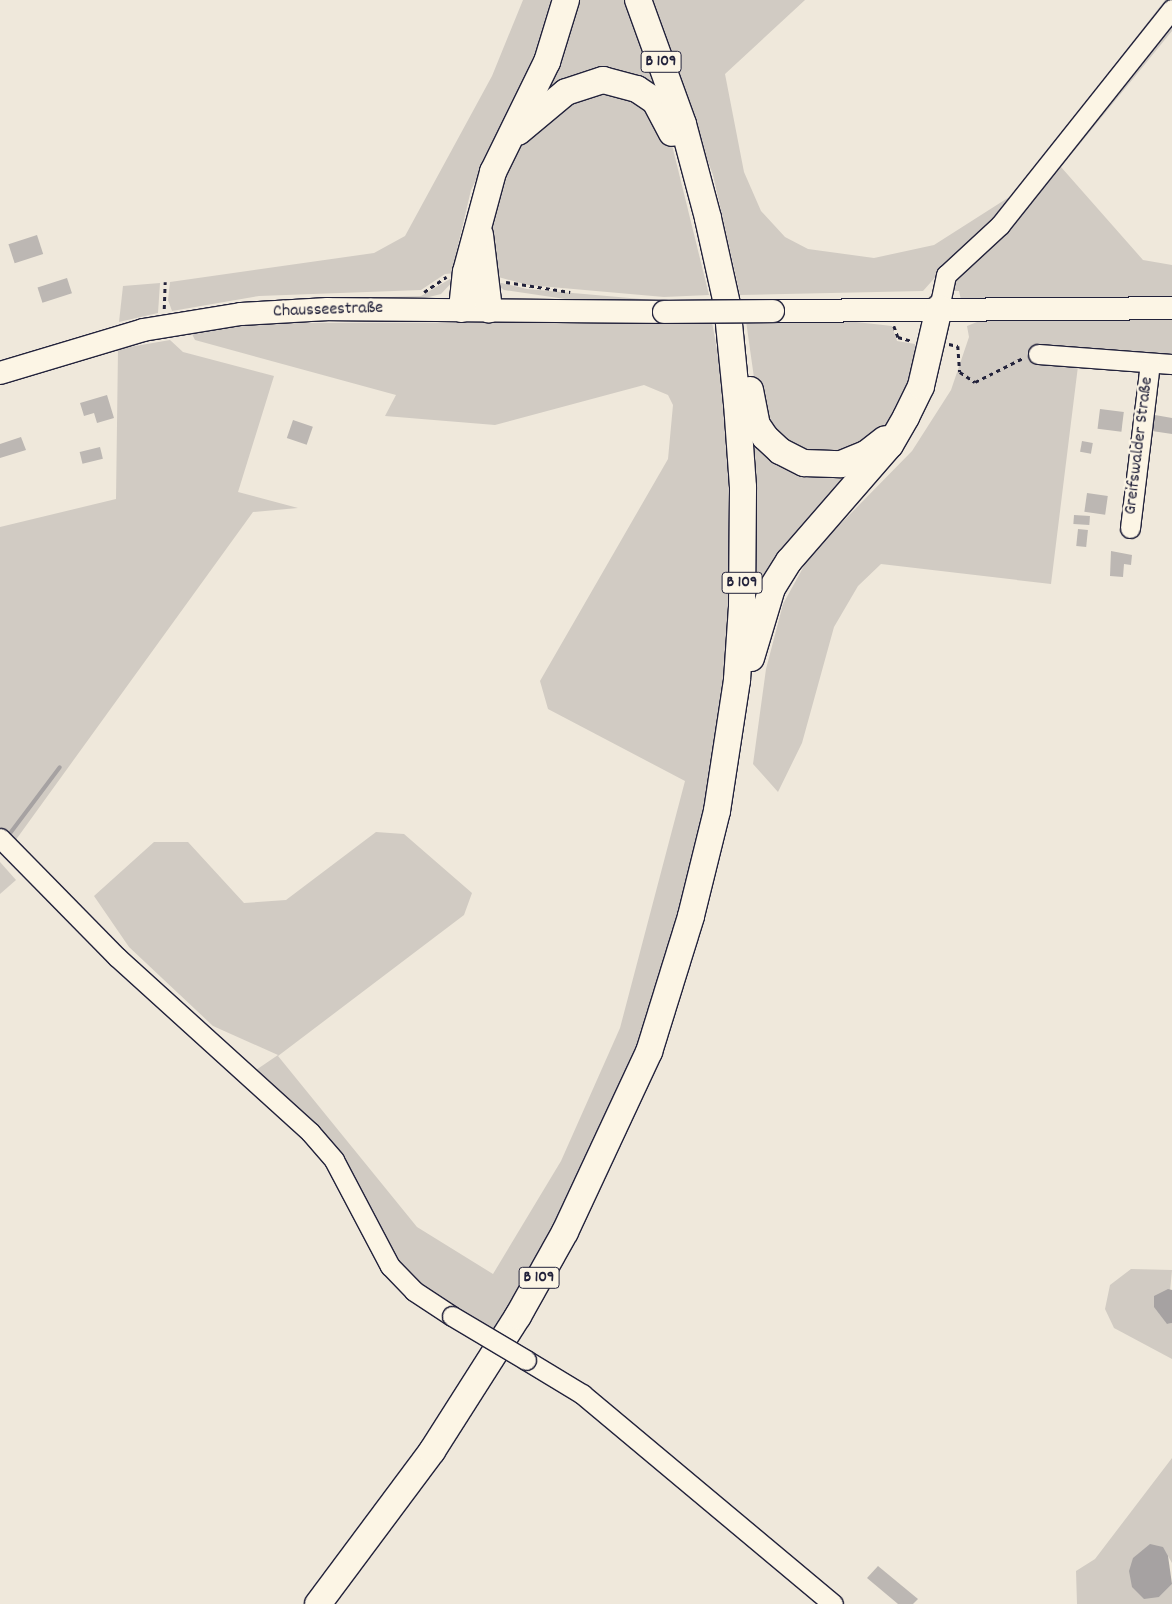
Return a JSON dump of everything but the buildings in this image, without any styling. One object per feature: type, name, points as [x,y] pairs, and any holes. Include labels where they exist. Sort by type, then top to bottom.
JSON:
[{"type":"highway","points":[[462,309],[466,272],[479,229],[490,180],[547,62],[566,0]]},
{"type":"highway","name":"B 109","points":[[318,1604],[432,1451],[513,1324],[603,1154],[649,1052],[698,891],[726,761],[737,680],[744,539],[741,443],[729,322],[708,218],[682,124],[638,0]]},
{"type":"highway","points":[[508,141],[566,92],[585,83],[620,82],[655,102],[665,116],[688,185],[708,218]]},
{"type":"highway","points":[[479,229],[490,309]]},
{"type":"highway","points":[[726,761],[758,627],[772,588],[812,532],[890,445],[921,386],[934,340],[939,308]]},
{"type":"highway","points":[[729,322],[746,360],[758,425],[780,451],[804,463],[841,464],[866,454],[906,417]]},
{"type":"main road","name":"Chausseestraße","points":[[0,373],[168,325],[240,314],[318,310],[462,309],[664,312],[939,308],[1172,308]]},
{"type":"street","points":[[939,308],[946,275],[1000,225],[1172,9]]},
{"type":"street","name":"Greifswalder Straße","points":[[1038,354],[1172,364]]},
{"type":"street","name":"Greifswalder Straße","points":[[1130,528],[1150,363]]},
{"type":"street","points":[[0,838],[117,957],[310,1132],[334,1160],[390,1266],[414,1291],[582,1394],[832,1604]]},
{"type":"path","points":[[165,282],[163,300],[168,325]]},
{"type":"path","points":[[893,310],[898,337],[909,342],[934,340],[958,346],[960,372],[975,382],[984,381],[1015,361],[1038,354]]},
{"type":"shaded area","points":[[523,0],[561,0],[558,17],[471,190],[456,254],[457,273],[445,274],[421,290],[259,296],[172,311],[168,300],[170,282],[374,253],[405,236],[492,76]]},
{"type":"shaded area","points":[[573,0],[631,0],[665,95],[646,88],[543,99]]},
{"type":"shaded area","points":[[647,0],[805,0],[725,74],[744,172],[761,211],[785,237],[808,249],[874,258],[934,245],[1014,194],[1165,0],[1172,0],[1172,31],[1061,167],[1143,260],[1172,265],[1172,301],[961,300],[959,291],[953,291],[939,273],[923,291],[740,295],[713,175]]},
{"type":"shaded area","points":[[583,91],[636,95],[672,145],[709,295],[664,297],[528,285],[491,275],[489,228],[508,166],[523,140]]},
{"type":"shaded area","points":[[450,279],[455,279],[441,294],[417,300],[173,315],[259,301],[421,296]]},
{"type":"shaded area","points":[[493,281],[527,289],[664,301],[592,303],[504,290]]},
{"type":"shaded area","points":[[160,283],[158,313],[119,322],[123,286]]},
{"type":"shaded area","points":[[1172,316],[1172,356],[1080,350],[1051,584],[881,564],[858,586],[834,627],[802,743],[778,792],[753,764],[766,669],[783,604],[810,555],[912,451],[951,390],[969,337],[967,326],[982,320]]},
{"type":"shaded area","points":[[838,320],[892,326],[897,341],[915,344],[915,359],[907,390],[888,423],[851,456],[788,451],[758,406],[746,321]]},
{"type":"shaded area","points":[[712,322],[722,377],[736,565],[715,780],[648,1028],[592,1158],[496,1336],[413,1282],[276,1092],[256,1070],[278,1055],[213,1026],[129,947],[94,896],[154,842],[188,842],[244,903],[286,900],[376,832],[404,834],[472,893],[464,915],[278,1056],[417,1227],[493,1274],[561,1161],[620,1028],[685,781],[548,709],[540,681],[668,459],[673,405],[668,395],[644,385],[495,425],[385,416],[396,395],[195,340],[191,332],[196,327],[272,323]]},
{"type":"shaded area","points":[[170,340],[183,352],[274,376],[238,492],[298,508],[253,512],[15,841],[0,827],[0,527],[116,499],[118,349]]},
{"type":"shaded area","points":[[748,440],[853,467],[761,599],[750,598]]},
{"type":"shaded area","points":[[0,862],[16,880],[0,894]]},
{"type":"shaded area","points":[[1131,1269],[1172,1270],[1167,1324],[1172,1323],[1172,1359],[1114,1328],[1105,1309],[1110,1285]]},
{"type":"shaded area","points":[[1168,1289],[1172,1290],[1172,1323],[1167,1324],[1154,1307],[1154,1296]]},
{"type":"shaded area","points":[[1172,1458],[1172,1563],[1168,1556],[1159,1597],[1172,1584],[1172,1604],[1077,1604],[1076,1571],[1095,1559]]},
{"type":"shaded area","points":[[1150,1544],[1163,1547],[1168,1556],[1172,1584],[1159,1597],[1144,1599],[1132,1587],[1129,1571],[1133,1558]]},
{"type":"waterway","points":[[11,832],[60,767]]}]
